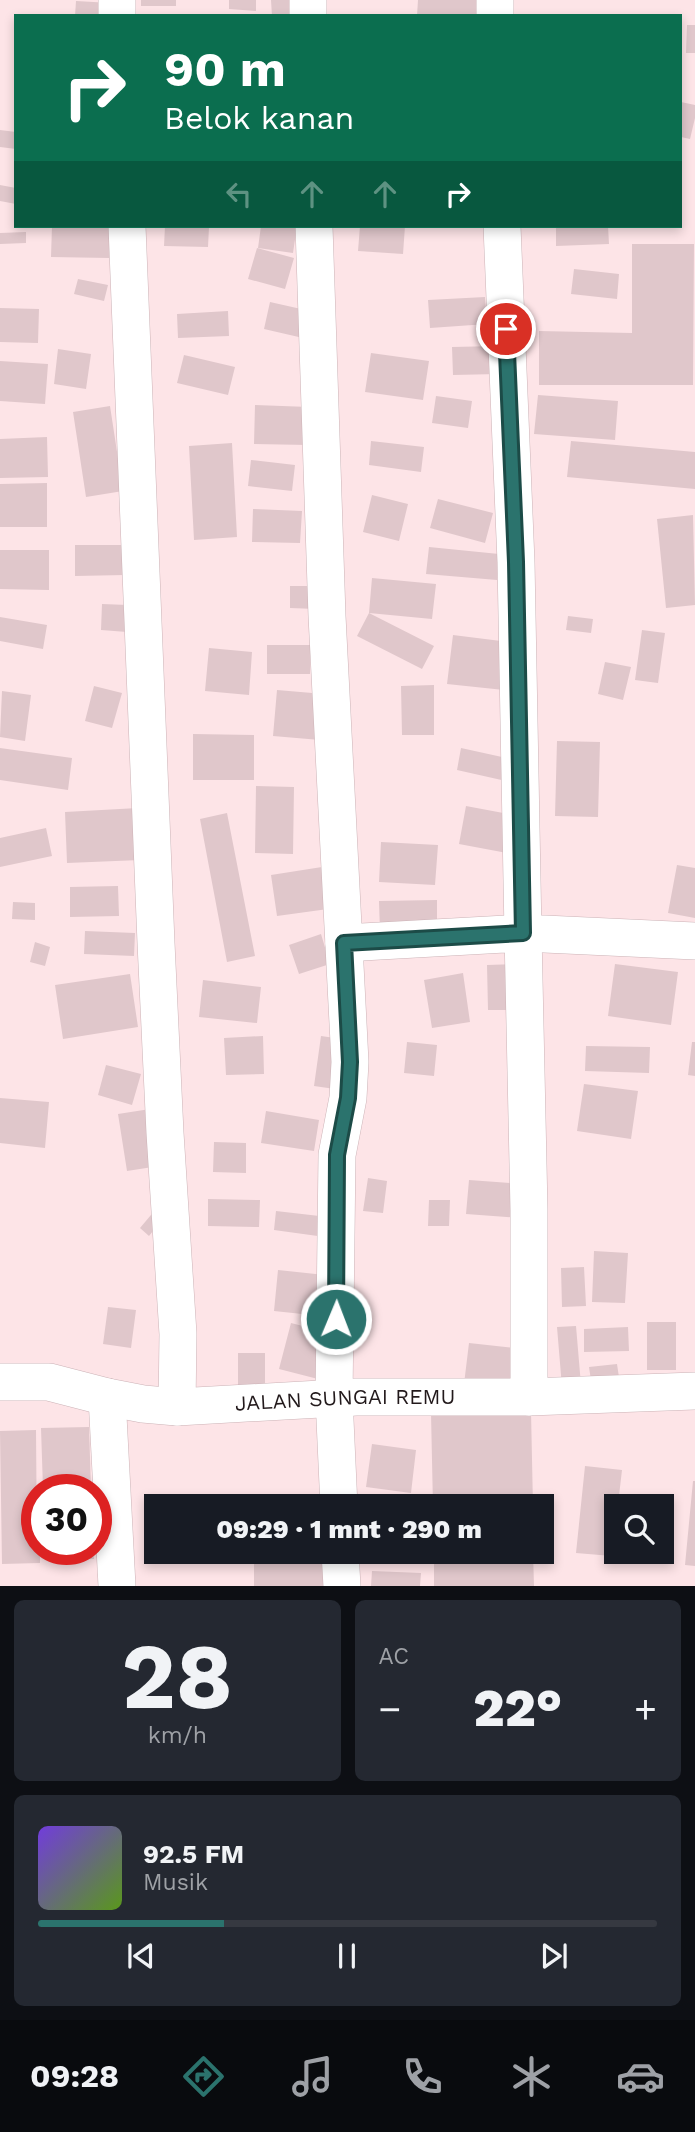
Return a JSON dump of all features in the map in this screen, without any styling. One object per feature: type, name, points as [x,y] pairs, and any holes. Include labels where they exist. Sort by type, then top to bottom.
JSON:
[{"type":"street","points":[[127,228],[158,997],[178,1334],[177,1407]]},
{"type":"street","points":[[314,228],[327,615],[350,1062],[348,1098],[337,1155],[334,1398],[338,1494]]},
{"type":"street","points":[[502,228],[516,562],[529,1210],[528,1397]]},
{"type":"street","points":[[344,943],[523,933],[695,942]]},
{"type":"street","name":"JALAN SUNGAI REMU","points":[[0,1382],[49,1382],[107,1397],[177,1407],[334,1398],[528,1397],[695,1391]]},
{"type":"street","points":[[107,1397],[117,1586]]},
{"type":"street","points":[[341,1564],[342,1586]]},
{"type":"building","points":[[141,0],[176,0],[176,6],[141,6]]},
{"type":"building","points":[[229,0],[256,0],[256,11],[229,9]]},
{"type":"building","points":[[271,0],[298,0],[300,14],[272,14]]},
{"type":"building","points":[[418,0],[484,0],[483,14],[417,14]]},
{"type":"building","points":[[76,1],[111,3],[110,14],[75,14]]},
{"type":"building","points":[[687,25],[695,25],[695,53],[686,53]]},
{"type":"building","points":[[682,102],[695,105],[690,139],[682,137]]},
{"type":"building","points":[[0,130],[14,132],[14,149],[0,147]]},
{"type":"building","points":[[0,185],[14,188],[14,204],[0,201]]},
{"type":"building","points":[[52,228],[109,228],[109,258],[51,257]]},
{"type":"building","points":[[165,228],[209,228],[208,247],[164,246]]},
{"type":"building","points":[[261,228],[297,228],[293,253],[258,248]]},
{"type":"building","points":[[360,228],[405,228],[403,254],[358,251]]},
{"type":"building","points":[[556,228],[608,228],[609,244],[556,246]]},
{"type":"building","points":[[26,232],[26,243],[0,244],[0,233]]},
{"type":"building","points":[[632,244],[694,244],[693,385],[539,385],[539,331],[632,333]]},
{"type":"building","points":[[257,248],[294,258],[285,289],[248,279]]},
{"type":"building","points":[[574,269],[619,274],[617,299],[571,294]]},
{"type":"building","points":[[78,279],[108,285],[104,301],[74,294]]},
{"type":"building","points":[[485,297],[487,324],[430,328],[428,300]]},
{"type":"building","points":[[270,302],[310,311],[303,338],[264,329]]},
{"type":"building","points":[[0,308],[39,309],[38,343],[0,342]]},
{"type":"building","points":[[228,311],[229,336],[178,338],[177,314]]},
{"type":"building","points":[[497,346],[498,374],[453,375],[452,347]]},
{"type":"building","points":[[58,349],[91,354],[86,389],[54,384]]},
{"type":"building","points":[[371,353],[429,361],[423,400],[365,392]]},
{"type":"building","points":[[184,355],[235,367],[228,395],[177,383]]},
{"type":"building","points":[[0,361],[48,364],[45,404],[0,401]]},
{"type":"building","points":[[538,395],[618,401],[615,440],[534,434]]},
{"type":"building","points":[[436,396],[472,401],[468,428],[432,423]]},
{"type":"building","points":[[255,405],[309,407],[308,445],[254,444]]},
{"type":"building","points":[[110,406],[123,491],[86,497],[73,412]]},
{"type":"building","points":[[47,437],[48,477],[0,478],[0,439]]},
{"type":"building","points":[[371,441],[424,447],[421,472],[369,465]]},
{"type":"building","points":[[571,441],[695,452],[695,489],[567,477]]},
{"type":"building","points":[[232,443],[237,537],[194,540],[189,446]]},
{"type":"building","points":[[251,460],[295,465],[292,491],[248,486]]},
{"type":"building","points":[[47,483],[47,527],[0,527],[0,484]]},
{"type":"building","points":[[372,495],[408,504],[399,541],[363,532]]},
{"type":"building","points":[[438,499],[493,513],[485,543],[430,528]]},
{"type":"building","points":[[253,509],[302,511],[300,543],[252,542]]},
{"type":"building","points":[[693,515],[695,605],[666,608],[657,519]]},
{"type":"building","points":[[75,545],[125,545],[125,575],[75,576]]},
{"type":"building","points":[[429,547],[499,554],[497,580],[426,574]]},
{"type":"building","points":[[0,550],[49,550],[49,590],[0,589]]},
{"type":"building","points":[[372,578],[436,584],[432,619],[369,613]]},
{"type":"building","points":[[290,586],[316,586],[316,609],[290,608]]},
{"type":"building","points":[[102,604],[128,605],[127,632],[101,630]]},
{"type":"building","points":[[369,613],[434,646],[422,669],[357,636]]},
{"type":"building","points":[[568,616],[593,619],[591,633],[566,630]]},
{"type":"building","points":[[0,617],[47,625],[43,649],[0,641]]},
{"type":"building","points":[[642,630],[665,633],[658,683],[635,680]]},
{"type":"building","points":[[453,635],[509,642],[504,690],[447,684]]},
{"type":"building","points":[[267,645],[310,645],[310,674],[267,674]]},
{"type":"building","points":[[209,648],[252,652],[249,695],[205,691]]},
{"type":"building","points":[[605,662],[631,667],[623,700],[598,694]]},
{"type":"building","points":[[434,685],[434,735],[402,735],[401,686]]},
{"type":"building","points":[[94,686],[122,693],[112,728],[85,721]]},
{"type":"building","points":[[277,690],[324,694],[320,740],[273,736]]},
{"type":"building","points":[[2,691],[31,695],[25,741],[0,737]]},
{"type":"building","points":[[193,734],[254,735],[254,780],[193,780]]},
{"type":"building","points":[[557,741],[600,742],[598,817],[555,816]]},
{"type":"building","points":[[0,748],[72,758],[68,790],[0,780]]},
{"type":"building","points":[[461,748],[511,759],[506,781],[457,770]]},
{"type":"building","points":[[256,786],[294,787],[293,854],[255,853]]},
{"type":"building","points":[[466,806],[514,815],[507,853],[459,844]]},
{"type":"building","points":[[138,808],[140,860],[67,863],[65,812]]},
{"type":"building","points":[[227,813],[255,956],[227,962],[200,819]]},
{"type":"building","points":[[46,828],[52,856],[0,867],[0,838]]},
{"type":"building","points":[[381,842],[438,845],[435,885],[379,882]]},
{"type":"building","points":[[677,865],[695,868],[695,918],[668,913]]},
{"type":"building","points":[[322,867],[328,909],[277,916],[271,875]]},
{"type":"building","points":[[118,886],[119,916],[70,917],[70,887]]},
{"type":"building","points":[[437,900],[437,931],[380,932],[379,901]]},
{"type":"building","points":[[13,902],[35,903],[35,920],[12,919]]},
{"type":"building","points":[[85,931],[135,933],[134,956],[84,954]]},
{"type":"building","points":[[321,934],[330,964],[299,974],[289,945]]},
{"type":"building","points":[[35,942],[50,947],[45,966],[30,962]]},
{"type":"building","points":[[518,964],[519,1010],[488,1010],[487,965]]},
{"type":"building","points":[[615,964],[678,972],[671,1025],[608,1016]]},
{"type":"building","points":[[463,973],[470,1022],[432,1028],[424,980]]},
{"type":"building","points":[[130,974],[138,1027],[63,1039],[55,985]]},
{"type":"building","points":[[203,980],[261,987],[257,1023],[199,1017]]},
{"type":"building","points":[[263,1036],[264,1074],[226,1075],[224,1038]]},
{"type":"building","points":[[321,1036],[342,1039],[335,1089],[314,1086]]},
{"type":"building","points":[[407,1042],[437,1045],[434,1076],[404,1073]]},
{"type":"building","points":[[692,1042],[695,1042],[695,1076],[688,1075]]},
{"type":"building","points":[[586,1046],[650,1047],[649,1073],[585,1071]]},
{"type":"building","points":[[106,1065],[141,1074],[132,1105],[98,1095]]},
{"type":"building","points":[[584,1084],[638,1091],[631,1139],[577,1131]]},
{"type":"building","points":[[0,1098],[49,1102],[45,1148],[0,1143]]},
{"type":"building","points":[[150,1109],[159,1166],[127,1171],[118,1114]]},
{"type":"building","points":[[266,1111],[319,1120],[314,1151],[261,1143]]},
{"type":"building","points":[[214,1142],[246,1143],[246,1173],[213,1172]]},
{"type":"building","points":[[368,1178],[387,1181],[383,1213],[363,1211]]},
{"type":"building","points":[[469,1180],[523,1184],[520,1218],[466,1214]]},
{"type":"building","points":[[208,1199],[260,1200],[259,1227],[208,1226]]},
{"type":"building","points":[[429,1200],[450,1200],[449,1226],[428,1226]]},
{"type":"building","points":[[156,1209],[165,1216],[149,1236],[140,1228]]},
{"type":"building","points":[[276,1211],[328,1217],[325,1237],[274,1230]]},
{"type":"building","points":[[594,1251],[628,1253],[625,1303],[592,1302]]},
{"type":"building","points":[[584,1267],[586,1306],[562,1307],[561,1268]]},
{"type":"building","points":[[278,1270],[325,1275],[321,1316],[274,1311]]},
{"type":"building","points":[[108,1307],[136,1310],[131,1348],[103,1344]]},
{"type":"building","points":[[647,1322],[676,1322],[676,1370],[647,1370]]},
{"type":"building","points":[[291,1323],[330,1333],[318,1379],[279,1369]]},
{"type":"building","points":[[576,1326],[581,1385],[562,1387],[557,1327]]},
{"type":"building","points":[[628,1327],[629,1351],[584,1352],[584,1329]]},
{"type":"building","points":[[469,1343],[524,1349],[519,1391],[464,1384]]},
{"type":"building","points":[[238,1353],[265,1353],[265,1391],[238,1391]]},
{"type":"building","points":[[617,1364],[620,1384],[592,1387],[589,1367]]},
{"type":"building","points":[[531,1411],[533,1494],[433,1494],[431,1413]]},
{"type":"building","points":[[89,1427],[91,1474],[43,1474],[41,1428]]},
{"type":"building","points":[[36,1430],[36,1474],[21,1474],[21,1564],[2,1564],[0,1431]]},
{"type":"building","points":[[372,1444],[416,1450],[411,1493],[366,1487]]},
{"type":"building","points":[[585,1466],[622,1470],[619,1494],[604,1494],[604,1555],[576,1553]]},
{"type":"building","points":[[695,1481],[695,1566],[685,1565]]},
{"type":"building","points":[[254,1564],[336,1564],[335,1586],[254,1586]]},
{"type":"building","points":[[434,1564],[533,1564],[534,1586],[434,1586]]},
{"type":"building","points":[[372,1571],[421,1573],[420,1586],[371,1586]]},
{"type":"route","points":[[336,1319],[337,1155],[348,1098],[350,1062],[344,943],[523,933],[516,562],[506,329]]}]
